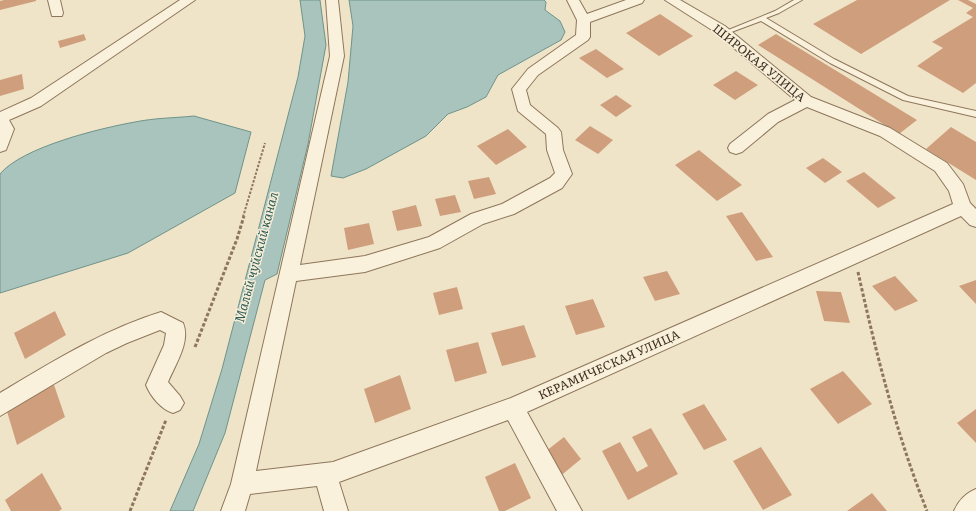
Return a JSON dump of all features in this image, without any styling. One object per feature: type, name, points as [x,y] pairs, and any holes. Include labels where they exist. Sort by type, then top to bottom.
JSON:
[{"type":"street","points":[[54,0],[57,13]]},
{"type":"street","points":[[0,146],[6,129],[0,118],[36,102],[189,0]]},
{"type":"street","points":[[233,511],[242,484],[290,274],[337,56],[335,18],[332,0]]},
{"type":"street","points":[[290,274],[365,264],[434,243],[477,219],[508,210],[556,183],[564,174],[555,150],[553,132],[523,107],[519,89],[533,72],[583,37],[584,20],[572,0]]},
{"type":"street","points":[[584,20],[638,0]]},
{"type":"street","name":"ШИРОКАЯ УЛИЦА","points":[[671,0],[724,33],[806,101],[885,132],[941,167],[957,189],[970,214]]},
{"type":"street","points":[[736,148],[773,118],[806,101]]},
{"type":"street","name":"КЕРАМИЧЕСКАЯ УЛИЦА","points":[[242,484],[333,473],[513,408],[854,256],[970,214]]},
{"type":"street","points":[[0,405],[78,359],[140,326],[160,321],[176,329],[174,346],[156,385],[173,403]]},
{"type":"street","points":[[513,408],[570,511]]},
{"type":"street","points":[[325,474],[336,511]]},
{"type":"street","points":[[966,511],[976,501]]},
{"type":"lane","points":[[724,33],[799,0]]},
{"type":"lane","points":[[761,18],[832,61],[906,98],[976,114]]},
{"type":"path","points":[[193,350],[237,239],[265,143]]},
{"type":"path","points":[[854,256],[874,346],[904,452],[927,511]]},
{"type":"path","points":[[130,511],[173,403]]},
{"type":"water","name":"Малый чуйский канал","points":[[300,0],[320,0],[326,45],[308,144],[277,274],[265,280],[225,433],[193,511],[170,511],[199,444],[222,369],[298,77],[305,36]]},
{"type":"water","points":[[349,0],[544,0],[546,2],[545,10],[560,21],[565,32],[561,40],[498,75],[486,97],[467,107],[448,114],[426,136],[366,169],[343,178],[331,176],[348,82],[353,26]]},
{"type":"water","points":[[194,116],[251,132],[235,193],[128,253],[0,293],[0,174],[11,164],[26,155],[43,147],[83,134],[142,121]]},
{"type":"building","points":[[857,0],[950,0],[861,54],[813,24]]},
{"type":"building","points":[[958,0],[968,0],[976,4],[976,83],[963,93],[917,66],[943,48],[932,42],[973,17],[966,13],[973,8]]},
{"type":"building","points":[[0,1],[36,1],[0,10]]},
{"type":"building","points":[[660,14],[693,36],[659,56],[626,33]]},
{"type":"building","points":[[84,34],[86,40],[60,48],[58,41]]},
{"type":"building","points":[[776,34],[917,120],[899,134],[758,45]]},
{"type":"building","points":[[596,49],[624,69],[607,78],[579,58]]},
{"type":"building","points":[[736,71],[758,85],[735,100],[713,85]]},
{"type":"building","points":[[22,74],[24,89],[0,96],[0,80]]},
{"type":"building","points":[[616,95],[632,106],[616,117],[600,105]]},
{"type":"building","points":[[590,126],[613,140],[598,154],[575,140]]},
{"type":"building","points":[[951,127],[976,142],[976,180],[926,149]]},
{"type":"building","points":[[508,129],[527,147],[496,165],[477,146]]},
{"type":"building","points":[[699,150],[742,185],[717,201],[675,165]]},
{"type":"building","points":[[823,158],[842,172],[825,183],[806,168]]},
{"type":"building","points":[[864,172],[896,198],[878,208],[846,181]]},
{"type":"building","points":[[489,177],[496,194],[474,199],[468,181]]},
{"type":"building","points":[[455,195],[461,212],[440,216],[435,199]]},
{"type":"building","points":[[416,205],[422,226],[397,231],[392,211]]},
{"type":"building","points":[[742,212],[773,257],[756,261],[726,216]]},
{"type":"building","points":[[369,223],[374,244],[348,250],[344,228]]},
{"type":"building","points":[[667,271],[680,294],[655,301],[643,277]]},
{"type":"building","points":[[895,276],[918,301],[895,311],[872,286]]},
{"type":"building","points":[[976,280],[976,304],[959,286]]},
{"type":"building","points":[[457,287],[463,309],[439,315],[433,293]]},
{"type":"building","points":[[816,291],[841,292],[850,323],[824,321]]},
{"type":"building","points":[[593,299],[605,327],[576,335],[565,306]]},
{"type":"building","points":[[55,311],[66,335],[25,359],[14,333]]},
{"type":"building","points":[[524,325],[536,357],[502,366],[491,333]]},
{"type":"building","points":[[478,342],[487,373],[455,382],[446,350]]},
{"type":"building","points":[[843,371],[872,404],[838,424],[810,389]]},
{"type":"building","points":[[400,375],[411,409],[375,423],[364,389]]},
{"type":"building","points":[[53,382],[65,417],[17,445],[6,408]]},
{"type":"building","points":[[704,404],[727,440],[704,450],[682,414]]},
{"type":"building","points":[[976,409],[976,443],[957,423]]},
{"type":"building","points":[[651,428],[678,474],[628,500],[602,451],[620,442],[637,472],[648,466],[632,437]]},
{"type":"building","points":[[564,437],[581,459],[558,478],[541,455]]},
{"type":"building","points":[[761,447],[792,495],[763,510],[733,461]]},
{"type":"building","points":[[515,463],[531,498],[505,511],[499,511],[485,477]]},
{"type":"building","points":[[42,473],[62,509],[59,511],[11,511],[5,500]]},
{"type":"building","points":[[872,493],[887,511],[847,511]]}]
